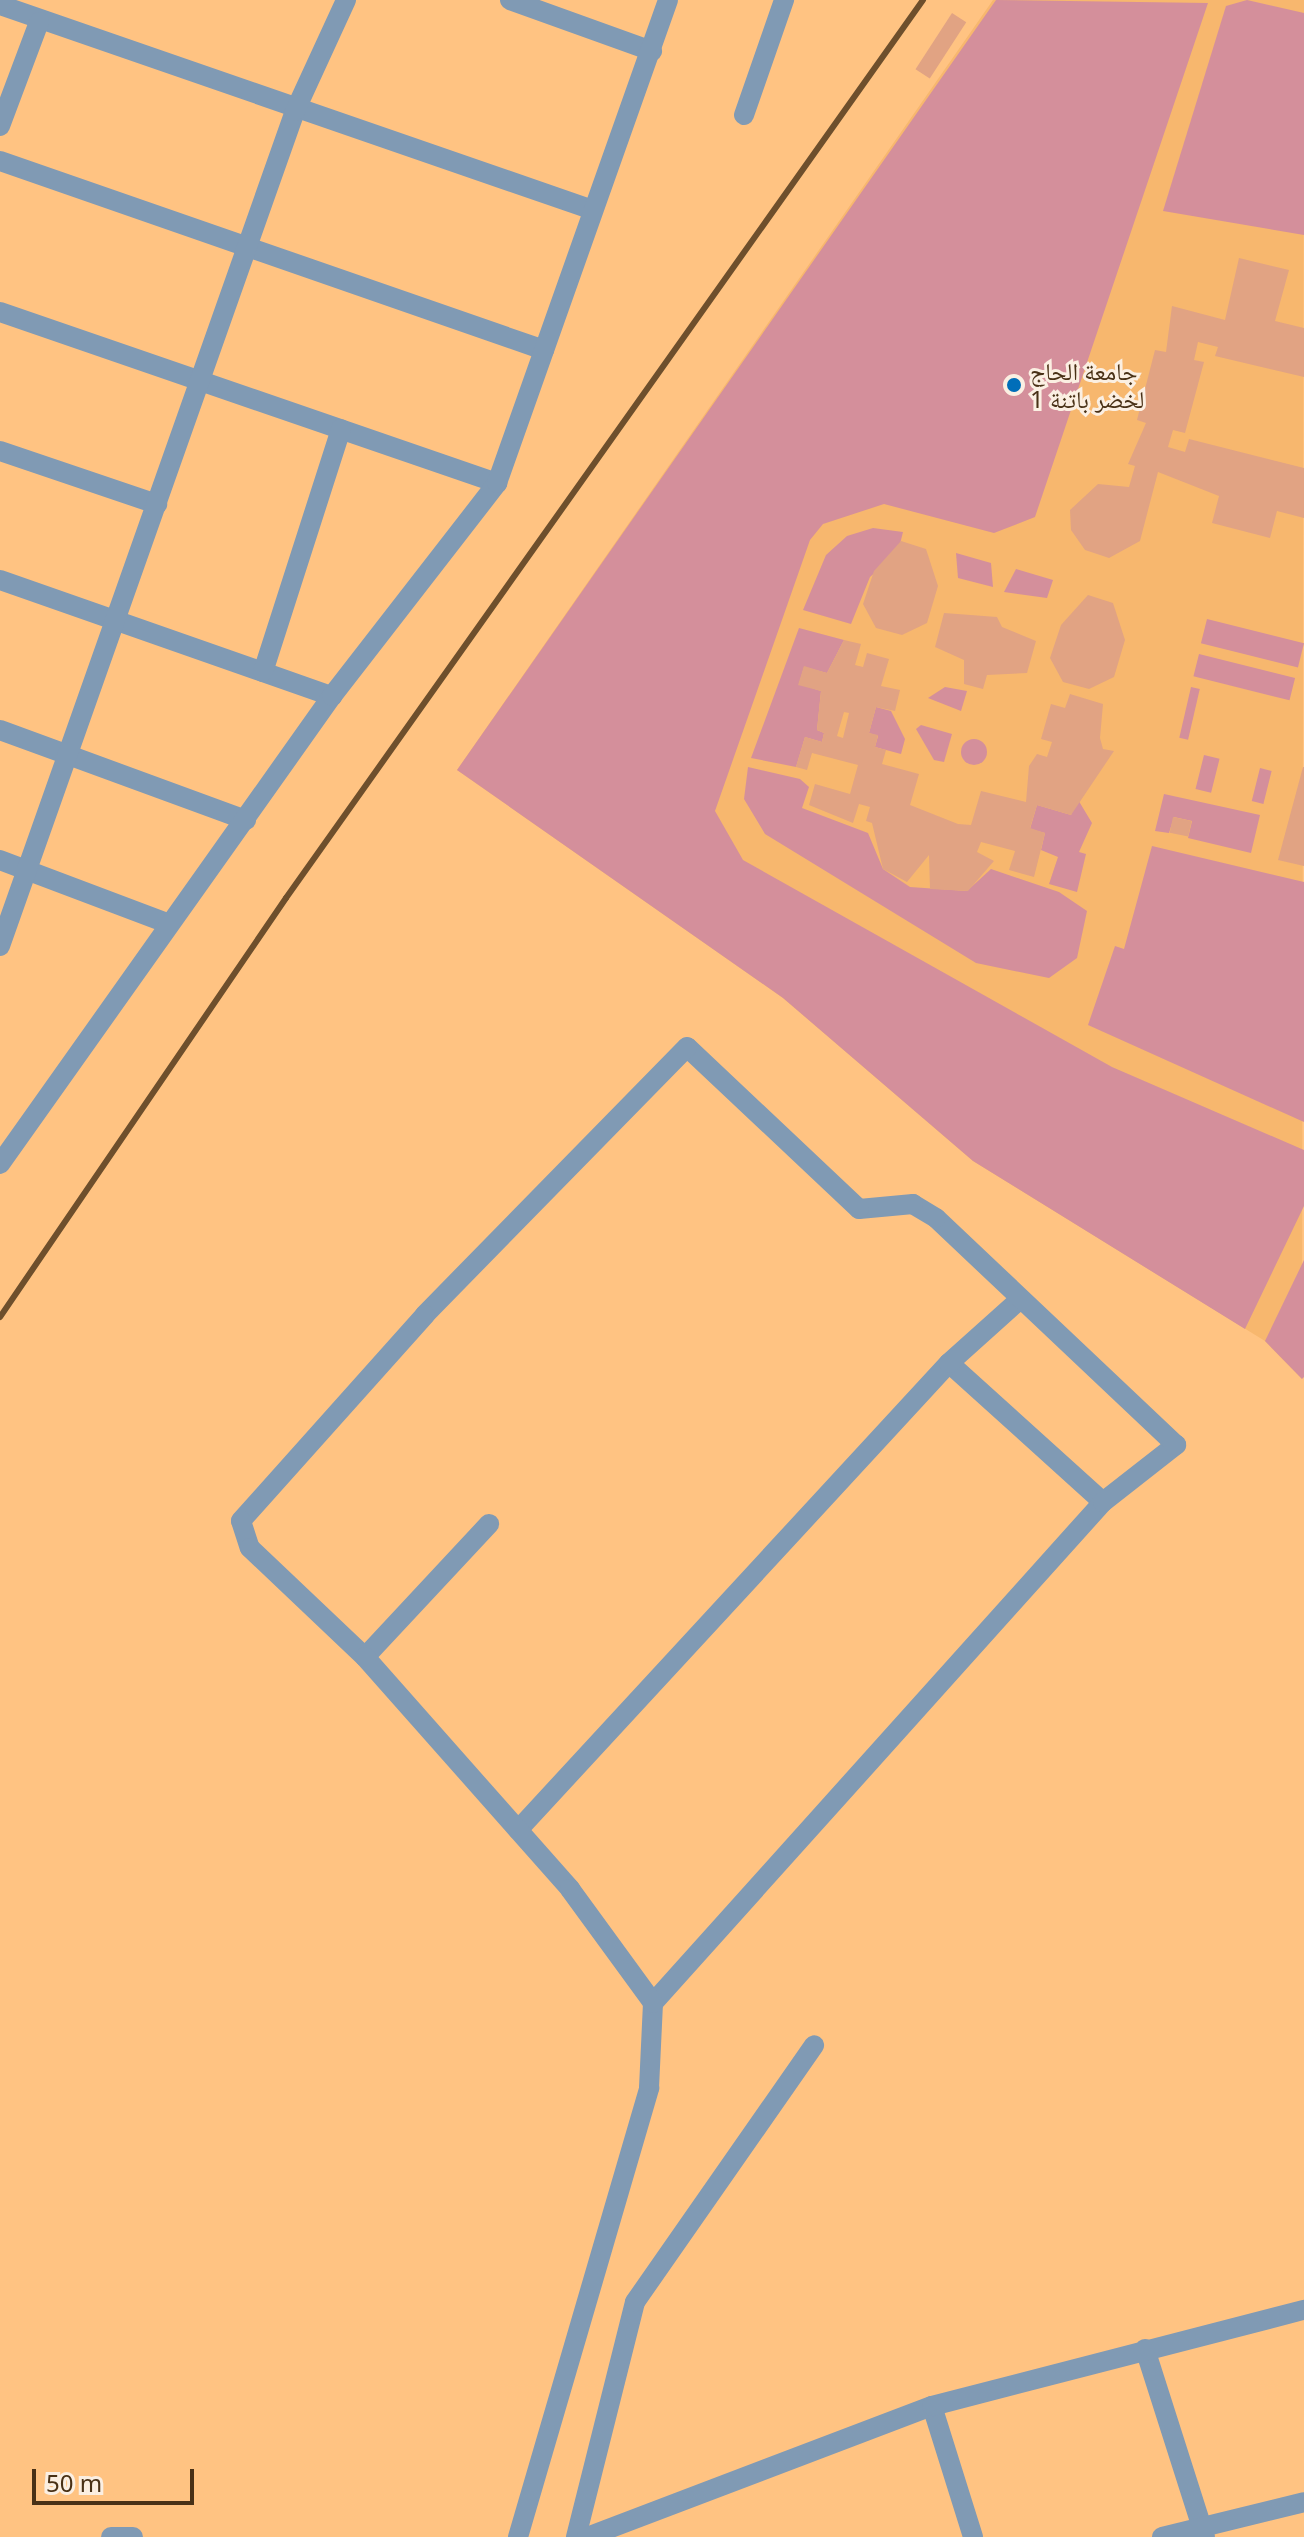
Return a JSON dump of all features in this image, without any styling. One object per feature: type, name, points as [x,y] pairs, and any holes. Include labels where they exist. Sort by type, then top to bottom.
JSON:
[{"type":"street","points":[[0,946],[117,624],[295,111],[346,0]]},
{"type":"street","points":[[510,0],[652,51]]},
{"type":"street","points":[[0,1164],[167,923],[246,820],[332,696],[497,483],[668,0]]},
{"type":"street","points":[[744,115],[784,0]]},
{"type":"street","points":[[0,2],[39,22],[593,210]]},
{"type":"street","points":[[0,126],[39,22]]},
{"type":"street","points":[[0,161],[544,350]]},
{"type":"street","points":[[0,312],[497,483]]},
{"type":"street","points":[[263,672],[341,429]]},
{"type":"street","points":[[0,451],[157,504]]},
{"type":"street","points":[[0,580],[117,624],[332,696]]},
{"type":"street","points":[[0,730],[71,753],[246,820]]},
{"type":"street","points":[[0,860],[167,923]]},
{"type":"street","points":[[518,2537],[649,2088],[653,2003],[1103,1502],[1176,1445],[913,1204],[859,1209],[695,1050],[676,1051],[241,1521],[250,1548],[365,1657],[518,1830],[653,2003]]},
{"type":"street","points":[[518,1830],[949,1363],[1018,1301]]},
{"type":"street","points":[[949,1363],[1103,1502]]},
{"type":"street","points":[[365,1657],[489,1524]]},
{"type":"street","points":[[576,2537],[635,2302],[814,2045]]},
{"type":"street","points":[[587,2537],[932,2406],[1304,2310]]},
{"type":"street","points":[[1145,2349],[1204,2533]]},
{"type":"street","points":[[932,2406],[973,2537]]},
{"type":"street","points":[[1162,2537],[1204,2533],[1304,2502]]},
{"type":"street","points":[[111,2537],[133,2537]]},
{"type":"shaded area","name":"جامعة الحاج لخضر باتنة 1","points":[[993,0],[1304,0],[1302,1379],[1265,1341],[973,1161],[783,998],[457,770]]},
{"type":"shaded area","points":[[996,0],[1208,3],[1035,517],[994,533],[884,504],[823,524],[810,540],[715,811],[743,860],[1112,1067],[1304,1150],[1304,1206],[1245,1329],[973,1161],[783,998],[457,770]]},
{"type":"shaded area","points":[[1247,0],[1304,13],[1304,235],[1163,211],[1226,6]]},
{"type":"shaded area","points":[[873,528],[903,532],[898,552],[870,577],[851,624],[803,610],[826,555],[847,536]]},
{"type":"shaded area","points":[[956,553],[991,563],[993,587],[958,578]]},
{"type":"shaded area","points":[[1016,569],[1053,580],[1047,598],[1004,592]]},
{"type":"shaded area","points":[[1207,619],[1304,643],[1298,667],[1201,643]]},
{"type":"shaded area","points":[[799,628],[844,640],[827,673],[804,667],[799,684],[821,691],[817,730],[824,733],[822,742],[805,737],[796,767],[751,758]]},
{"type":"shaded area","points":[[1199,654],[1295,678],[1289,700],[1193,676]]},
{"type":"shaded area","points":[[945,687],[967,691],[961,711],[928,698]]},
{"type":"shaded area","points":[[1191,687],[1200,689],[1188,740],[1179,738]]},
{"type":"shaded area","points":[[876,707],[891,711],[905,739],[901,754],[875,747],[878,736],[869,733]]},
{"type":"shaded area","points":[[921,725],[952,734],[944,762],[934,760],[916,729]]},
{"type":"shaded area","points":[[974,739],[984,742],[987,752],[984,762],[974,765],[964,762],[961,752],[964,742]]},
{"type":"shaded area","points":[[1204,755],[1220,759],[1211,793],[1196,789]]},
{"type":"shaded area","points":[[748,767],[800,779],[809,787],[802,808],[868,833],[883,869],[910,887],[967,891],[991,869],[1059,892],[1087,911],[1077,958],[1049,978],[976,963],[765,834],[744,799]]},
{"type":"shaded area","points":[[1260,768],[1272,771],[1263,804],[1252,801]]},
{"type":"shaded area","points":[[1164,794],[1260,815],[1251,853],[1188,838],[1192,821],[1174,817],[1169,833],[1155,831]]},
{"type":"shaded area","points":[[1077,798],[1092,823],[1079,852],[1086,854],[1077,892],[1049,884],[1058,857],[1041,850],[1045,833],[1030,829],[1037,805],[1071,815]]},
{"type":"shaded area","points":[[1152,846],[1304,882],[1304,1122],[1088,1025],[1115,946],[1124,949]]},
{"type":"shaded area","points":[[1304,1260],[1304,1377],[1302,1379],[1265,1341]]},
{"type":"building","points":[[952,13],[966,22],[930,78],[916,69]]},
{"type":"building","points":[[1239,258],[1289,270],[1275,321],[1304,328],[1304,377],[1215,356],[1218,347],[1198,342],[1194,360],[1204,362],[1185,433],[1173,430],[1168,447],[1185,452],[1189,439],[1304,468],[1304,518],[1277,511],[1270,538],[1212,523],[1219,496],[1158,472],[1140,541],[1109,558],[1085,550],[1071,530],[1070,510],[1098,484],[1129,487],[1135,466],[1128,464],[1146,423],[1137,420],[1155,350],[1166,352],[1172,306],[1225,320]]},
{"type":"building","points":[[901,541],[926,549],[938,586],[927,623],[902,635],[876,628],[863,604],[874,571]]},
{"type":"building","points":[[1088,595],[1113,603],[1125,640],[1114,677],[1089,689],[1063,682],[1050,658],[1061,625]]},
{"type":"building","points":[[944,613],[997,617],[1002,627],[1036,641],[1027,673],[987,675],[983,689],[964,684],[964,660],[935,647]]},
{"type":"building","points":[[844,640],[861,644],[855,665],[863,667],[867,653],[889,659],[881,686],[900,690],[895,711],[876,707],[869,733],[878,735],[875,747],[886,750],[882,764],[919,774],[910,805],[958,824],[971,825],[981,791],[1026,802],[1029,766],[1037,754],[1047,757],[1052,742],[1041,739],[1051,704],[1065,708],[1070,694],[1103,704],[1100,738],[1103,749],[1114,751],[1071,815],[1037,805],[1030,828],[1045,833],[1034,877],[1009,870],[1015,851],[981,842],[977,852],[994,861],[968,891],[930,889],[929,855],[907,882],[883,869],[872,823],[866,821],[870,807],[859,804],[853,823],[809,805],[815,784],[850,794],[858,765],[812,753],[807,770],[796,767],[805,737],[822,742],[824,733],[817,730],[821,691],[798,685],[804,666],[827,673]],"holes":[[[844,712],[849,713],[843,738],[837,736]]]},
{"type":"building","points":[[1304,767],[1304,866],[1278,860]]},
{"type":"building","points":[[1173,817],[1192,821],[1188,837],[1170,833]]},
{"type":"railway","points":[[0,1317],[286,898],[923,0]]},
{"type":"place","name":"جامعة الحاج لخضر باتنة 1","points":[[1014,385]]}]
